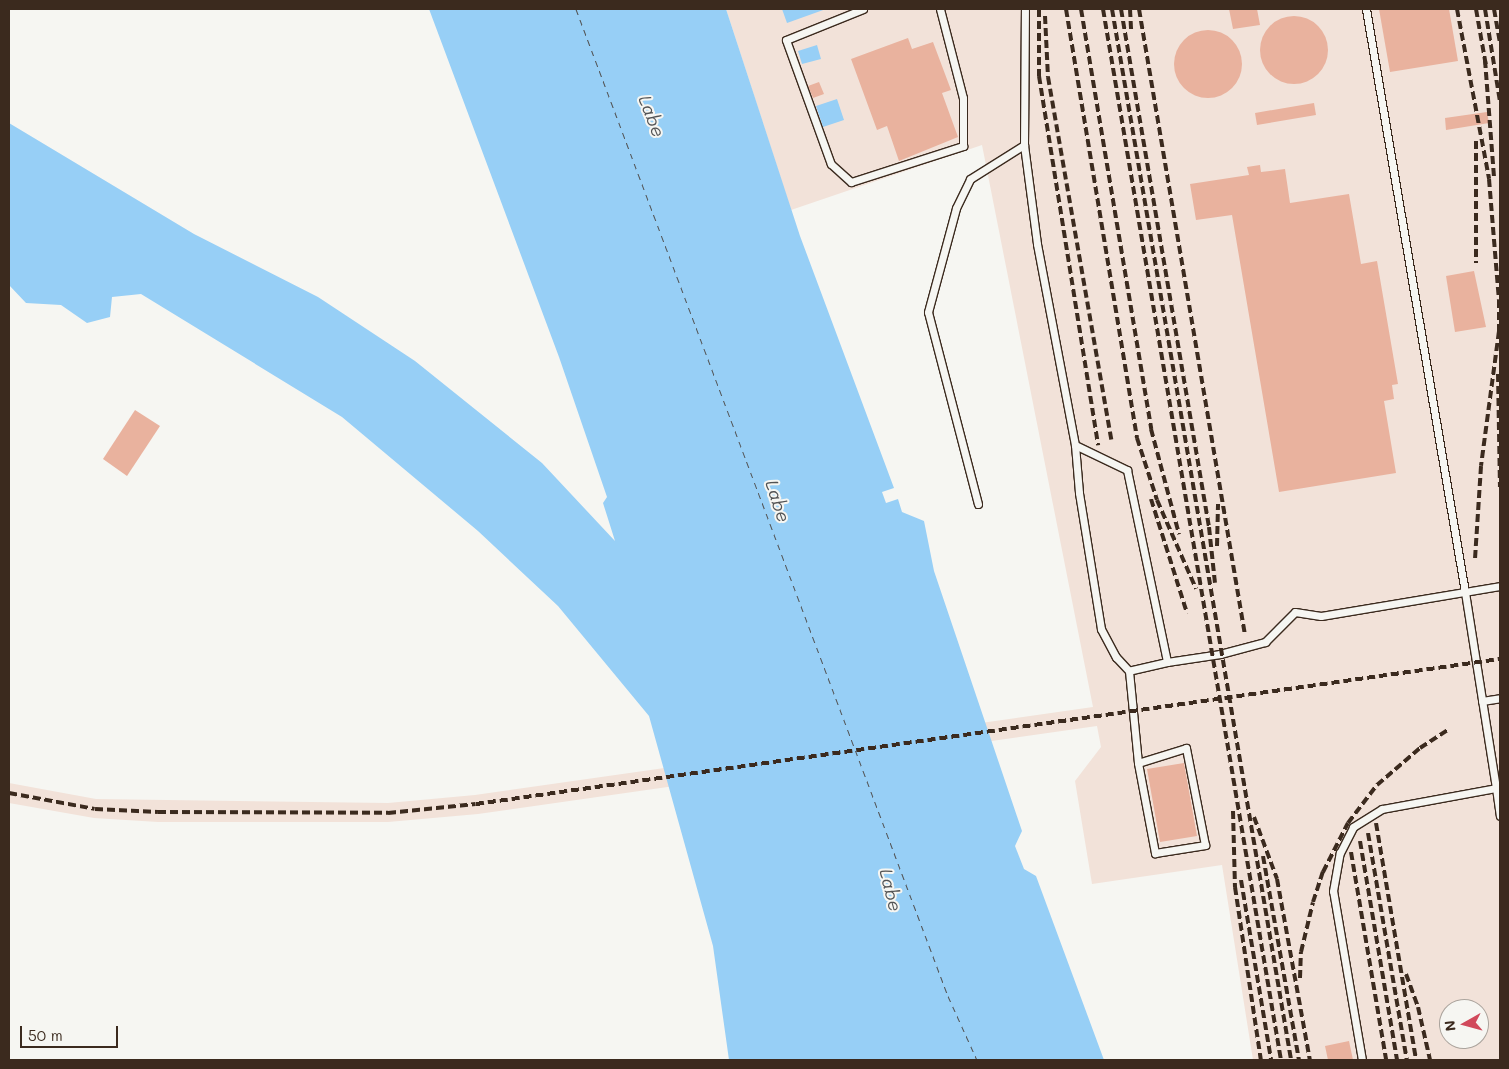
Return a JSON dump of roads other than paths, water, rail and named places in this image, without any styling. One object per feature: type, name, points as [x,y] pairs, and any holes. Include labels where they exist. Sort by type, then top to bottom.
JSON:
[{"type":"lane","points":[[863,9],[786,40],[831,164],[850,182],[963,146],[963,98],[940,9]]},
{"type":"lane","points":[[1026,9],[1024,145],[1037,244],[1075,446],[1079,493],[1101,629],[1116,657],[1129,671],[1138,763],[1155,853],[1205,845],[1186,748],[1138,763]]},
{"type":"lane","points":[[1366,9],[1466,592],[1500,813]]},
{"type":"lane","points":[[978,504],[928,312],[956,208],[970,178],[1024,145]]},
{"type":"lane","points":[[1075,446],[1127,470],[1167,662]]},
{"type":"lane","points":[[1129,671],[1167,662],[1220,654],[1265,642],[1295,612],[1322,616],[1500,586]]},
{"type":"lane","points":[[1482,701],[1500,698]]},
{"type":"lane","points":[[1362,1060],[1333,891],[1340,853],[1353,827],[1382,809],[1496,788]]},
{"type":"water","name":"Labe","points":[[429,9],[726,9],[800,236],[894,488],[882,492],[886,503],[898,499],[902,512],[924,521],[934,571],[1022,831],[1015,846],[1024,869],[1036,876],[1104,1060],[729,1060],[713,946],[649,716],[558,606],[478,531],[342,417],[141,294],[112,297],[110,317],[87,323],[61,305],[26,303],[9,285],[9,123],[194,234],[318,297],[415,361],[542,463],[615,541],[603,503],[607,497],[559,357]]},
{"type":"water","points":[[782,9],[826,9],[787,23]]},
{"type":"water","points":[[817,45],[821,59],[802,64],[798,51]]},
{"type":"water","points":[[837,99],[844,120],[823,127],[816,106]]},
{"type":"railway","points":[[1039,9],[1039,76],[1098,445]]},
{"type":"railway","points":[[1066,9],[1137,438],[1157,500],[1196,589]]},
{"type":"railway","points":[[1081,9],[1151,429],[1179,534]]},
{"type":"railway","points":[[1103,9],[1281,1060]]},
{"type":"railway","points":[[1112,9],[1291,1060]]},
{"type":"railway","points":[[1121,9],[1209,527],[1215,583]]},
{"type":"railway","points":[[1130,9],[1131,31]]},
{"type":"railway","points":[[1139,9],[1245,635]]},
{"type":"railway","points":[[1457,9],[1489,179],[1499,300],[1499,331],[1481,466],[1475,560]]},
{"type":"railway","points":[[1476,9],[1486,66]]},
{"type":"railway","points":[[1485,9],[1500,102]]},
{"type":"railway","points":[[1494,9],[1500,44]]},
{"type":"railway","points":[[1045,16],[1048,77],[1112,443]]},
{"type":"railway","points":[[1485,60],[1494,177]]},
{"type":"railway","points":[[1476,141],[1476,263]]},
{"type":"railway","points":[[1498,374],[1500,487]]},
{"type":"railway","points":[[1151,499],[1187,613]]},
{"type":"railway","points":[[1217,546],[1218,504]]},
{"type":"railway","points":[[9,793],[95,809],[158,812],[388,813],[476,804],[1500,659]]},
{"type":"railway","points":[[1300,978],[1301,952],[1313,902],[1323,872],[1348,823],[1377,785],[1420,748],[1449,729]]},
{"type":"railway","points":[[1233,811],[1235,887],[1261,1060]]},
{"type":"railway","points":[[1254,817],[1277,879],[1310,1060]]},
{"type":"railway","points":[[1376,823],[1416,1060]]},
{"type":"railway","points":[[1368,833],[1407,1060]]},
{"type":"railway","points":[[1360,841],[1397,1060]]},
{"type":"railway","points":[[1351,852],[1386,1060]]},
{"type":"railway","points":[[1263,856],[1299,1060]]},
{"type":"railway","points":[[1241,880],[1271,1060]]},
{"type":"railway","points":[[1406,974],[1418,1007],[1430,1060]]}]
